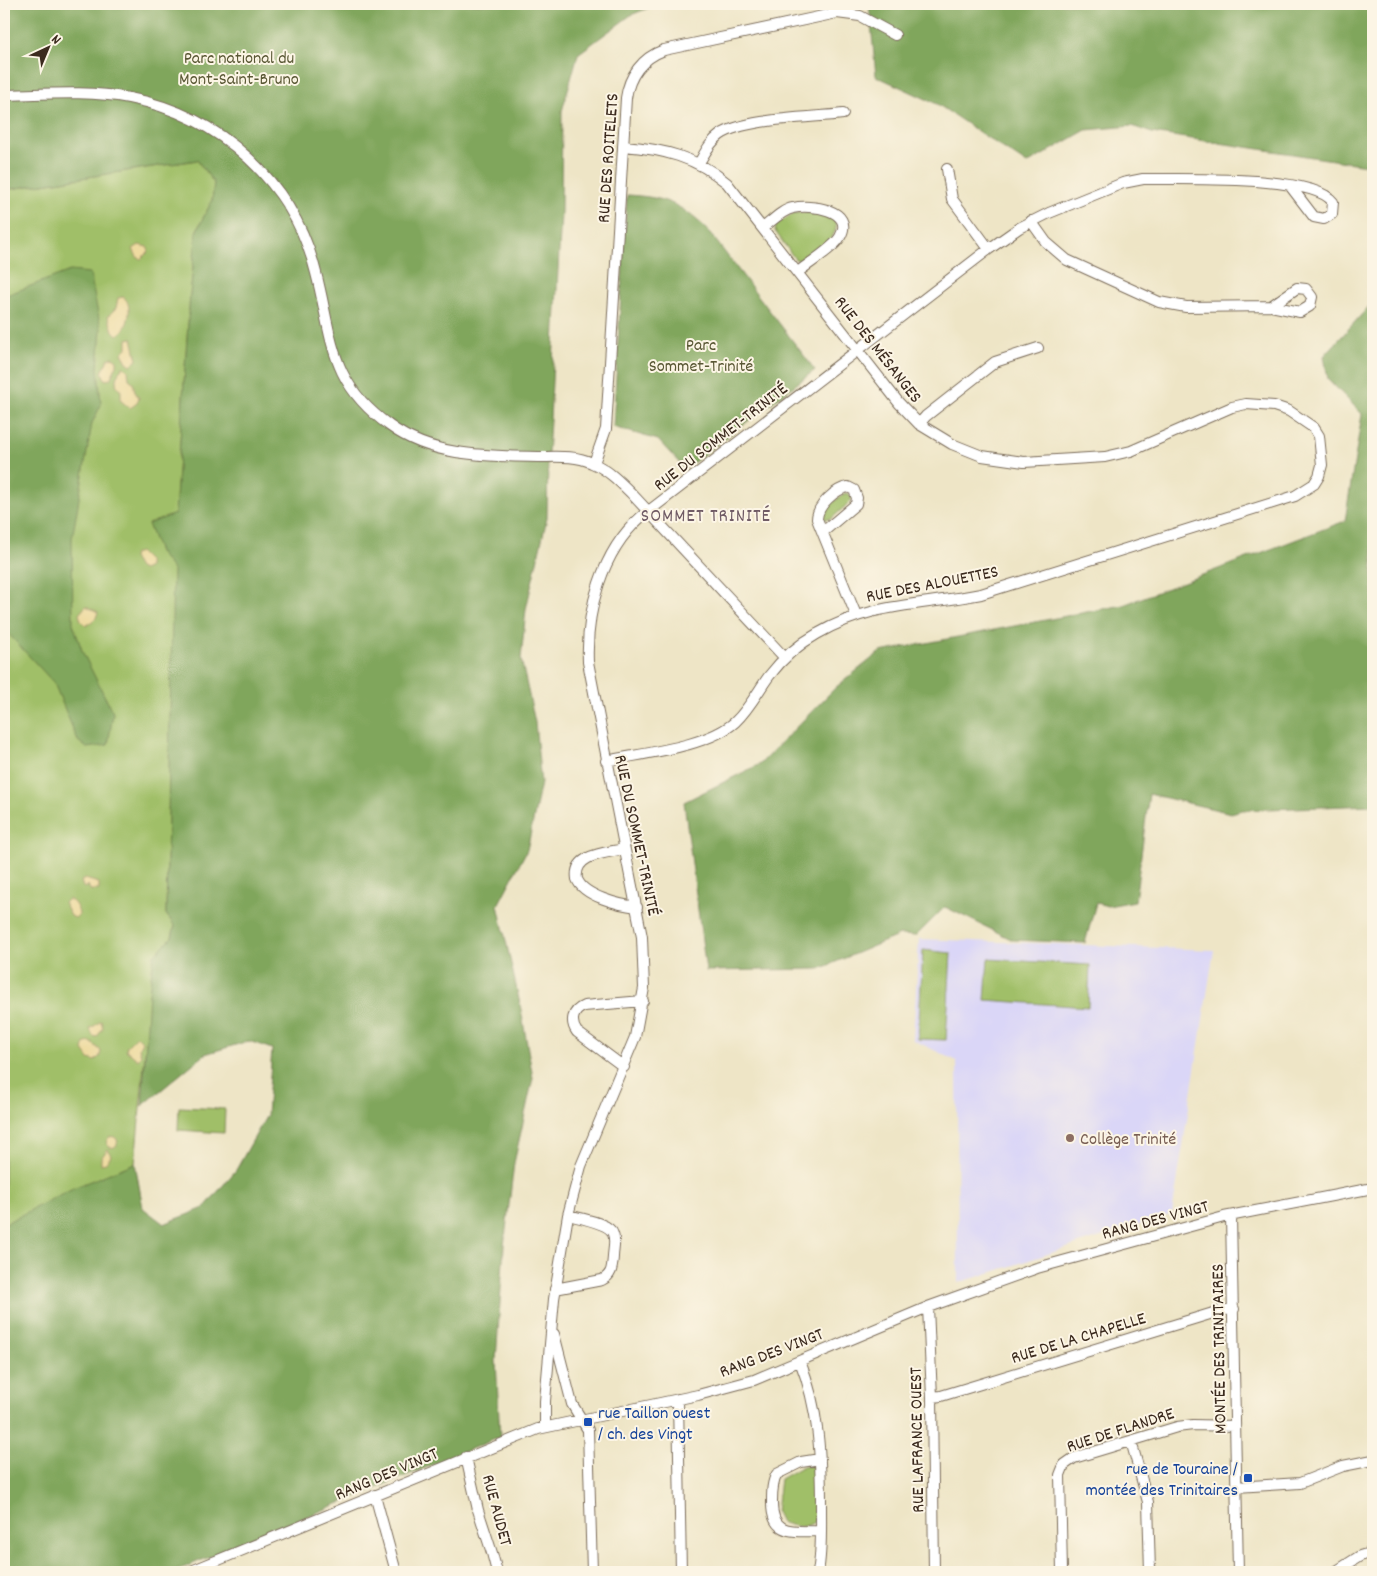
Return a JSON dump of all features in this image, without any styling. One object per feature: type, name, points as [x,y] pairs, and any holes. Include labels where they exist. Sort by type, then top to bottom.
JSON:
[{"type":"street","name":"RUE DES ROITELETS","points":[[594,463],[606,429],[623,146],[629,84],[643,63],[659,52],[841,13],[860,16],[895,35]]},
{"type":"street","points":[[4,95],[90,94],[128,98],[172,111],[214,132],[242,152],[261,170],[287,204],[313,260],[330,342],[338,364],[350,385],[378,417],[406,436],[442,449],[482,454],[568,457],[594,463],[617,479],[785,658]]},
{"type":"street","points":[[699,164],[713,142],[733,129],[778,120],[843,114]]},
{"type":"street","name":"RUE DES MÉSANGES","points":[[623,146],[666,151],[699,164],[732,187],[898,402],[919,424],[952,444],[982,456],[1032,462],[1119,454],[1143,446],[1232,407],[1246,404],[1269,405],[1294,413],[1316,430],[1322,446],[1320,471]]},
{"type":"street","points":[[947,169],[952,199],[988,249]]},
{"type":"street","name":"RUE DU SOMMET-TRINITÉ","points":[[545,1427],[545,1402],[555,1289],[568,1215],[584,1158],[624,1067],[635,1037],[643,1001],[644,955],[637,907],[589,674],[590,615],[597,590],[613,554],[629,530],[648,512],[988,249],[1032,221],[1123,183],[1138,180],[1266,181],[1291,187]]},
{"type":"street","points":[[764,227],[786,210],[796,207],[828,210],[840,218],[843,227],[840,238],[798,272]]},
{"type":"street","points":[[1032,221],[1046,242],[1067,260],[1159,302],[1186,307],[1272,306]]},
{"type":"street","points":[[919,424],[926,416],[995,362],[1006,356],[1038,348]]},
{"type":"street","name":"RUE DES ALOUETTES","points":[[606,761],[705,740],[722,732],[747,709],[769,676],[785,658],[819,632],[856,615],[898,604],[952,600],[981,594],[1249,512],[1295,496],[1314,484],[1320,471]]},
{"type":"street","points":[[823,532],[856,504],[857,495],[854,490],[848,487],[841,489],[819,508],[817,516],[823,532],[856,615]]},
{"type":"street","points":[[624,849],[585,859],[577,868],[576,879],[585,890],[624,905],[637,907]]},
{"type":"street","points":[[624,1067],[577,1032],[573,1025],[573,1017],[577,1010],[584,1006],[643,1001]]},
{"type":"street","name":"RANG DES VINGT","points":[[189,1572],[466,1457],[545,1427],[678,1400],[746,1382],[928,1307],[1037,1268],[1231,1216],[1373,1188]]},
{"type":"street","points":[[555,1289],[602,1280],[608,1276],[612,1269],[614,1239],[611,1230],[605,1226],[568,1215]]},
{"type":"street","name":"MONTÉE DES TRINITAIRES","points":[[1231,1216],[1238,1572]]},
{"type":"street","name":"RUE LAFRANCE OUEST","points":[[928,1307],[932,1397],[934,1572]]},
{"type":"street","name":"RUE DE LA CHAPELLE","points":[[932,1397],[941,1396],[1205,1315],[1234,1309]]},
{"type":"street","name":"RUE DU SOMMET-TRINITÉ","points":[[552,1318],[556,1344],[572,1404],[588,1430],[592,1572]]},
{"type":"street","points":[[800,1360],[815,1405],[820,1459],[821,1531],[818,1572]]},
{"type":"street","points":[[678,1400],[681,1572]]},
{"type":"street","name":"RUE DE FLANDRE","points":[[1062,1572],[1062,1467],[1073,1458],[1182,1426],[1235,1426]]},
{"type":"street","points":[[1131,1441],[1148,1502],[1150,1572]]},
{"type":"street","name":"RUE AUDET","points":[[466,1457],[496,1572]]},
{"type":"street","points":[[820,1459],[801,1462],[779,1473],[773,1487],[772,1511],[775,1522],[784,1529],[821,1531]]},
{"type":"street","points":[[1236,1486],[1300,1483],[1343,1466],[1373,1460]]},
{"type":"street","points":[[375,1495],[396,1572]]},
{"type":"street","points":[[1335,1572],[1363,1555],[1373,1552]]},
{"type":"street","points":[[215,1562],[219,1572]]},
{"type":"shaded area","name":"Collège Trinité","points":[[919,939],[1214,950],[1172,1214],[958,1283],[957,1061],[913,1040]]},
{"type":"green space","name":"Parc national du Mont-Saint-Bruno","points":[[4,4],[658,4],[631,15],[578,54],[562,111],[561,214],[548,457],[547,518],[526,609],[521,659],[535,722],[541,783],[527,850],[498,905],[520,1004],[533,1078],[514,1163],[504,1246],[496,1360],[500,1437],[173,1572],[4,1572],[4,1224],[73,1188],[135,1163],[143,1208],[164,1224],[204,1208],[236,1170],[267,1115],[272,1049],[249,1041],[205,1054],[142,1106],[149,993],[154,955],[172,937],[175,926],[166,914],[173,570],[159,552],[148,524],[175,514],[190,295],[197,230],[212,201],[214,183],[197,160],[4,190]]},
{"type":"green space","points":[[869,4],[1373,4],[1373,166],[1152,133],[1132,126],[1086,130],[1027,164],[937,104],[876,76]]},
{"type":"green space","points":[[197,160],[214,183],[212,201],[197,230],[190,295],[175,515],[166,914],[175,926],[172,937],[154,955],[135,1163],[121,1169],[4,1236],[4,190]]},
{"type":"green space","name":"Parc Sommet-Trinité","points":[[627,195],[652,198],[671,203],[688,213],[707,229],[815,370],[685,469],[658,440],[613,427]]},
{"type":"green space","points":[[794,213],[822,213],[835,221],[836,228],[828,242],[814,254],[801,261],[795,259],[775,231],[776,225]]},
{"type":"green space","points":[[70,271],[90,273],[101,329],[98,368],[101,405],[92,423],[72,539],[73,624],[83,653],[113,713],[108,745],[87,748],[78,741],[54,683],[4,629],[4,296]]},
{"type":"green space","points":[[1373,302],[1373,805],[1242,810],[1231,813],[1149,794],[1135,901],[1108,906],[1096,903],[1085,943],[1013,940],[945,907],[916,936],[900,935],[819,969],[706,971],[684,802],[760,764],[835,688],[880,652],[1123,605],[1345,521],[1362,414],[1328,379],[1324,356]]},
{"type":"green space","points":[[848,493],[852,498],[850,502],[831,519],[823,519],[824,510],[843,494]]},
{"type":"green space","points":[[923,950],[951,953],[946,1040],[918,1039]]},
{"type":"green space","points":[[988,959],[1090,965],[1088,1007],[985,1000]]},
{"type":"green space","points":[[179,1107],[225,1109],[224,1133],[178,1130]]},
{"type":"green space","points":[[801,1467],[813,1467],[816,1474],[815,1521],[807,1526],[794,1526],[781,1522],[776,1512],[780,1479]]},
{"type":"sand","points":[[139,245],[147,247],[149,251],[141,259],[137,257],[133,249]]},
{"type":"sand","points":[[123,297],[128,305],[129,317],[125,328],[117,335],[113,331],[108,316],[116,308],[118,298]]},
{"type":"sand","points":[[132,338],[137,360],[131,365],[122,353],[127,348],[127,339]]},
{"type":"sand","points":[[113,357],[117,360],[117,365],[110,379],[105,380],[102,372],[108,359]]},
{"type":"sand","points":[[123,367],[128,370],[129,379],[133,382],[135,392],[139,398],[136,404],[130,408],[121,401],[121,391],[116,384],[119,371]]},
{"type":"sand","points":[[139,552],[149,562],[149,567],[143,570],[139,568],[133,558],[134,554]]},
{"type":"sand","points":[[86,606],[98,612],[96,618],[86,626],[81,621],[79,614]]},
{"type":"sand","points":[[85,879],[99,883],[99,890],[90,890],[88,885],[86,888],[83,887],[81,881]]},
{"type":"sand","points":[[68,899],[74,903],[78,911],[79,915],[75,918],[71,916],[64,903]]},
{"type":"sand","points":[[101,1021],[103,1028],[97,1037],[93,1036],[90,1029]]},
{"type":"sand","points":[[137,1036],[142,1041],[139,1048],[141,1055],[138,1060],[126,1050],[127,1046]]},
{"type":"sand","points":[[91,1042],[101,1051],[100,1056],[95,1061],[89,1059],[83,1050],[85,1043]]},
{"type":"sand","points":[[112,1136],[118,1142],[112,1148],[106,1142]]},
{"type":"sand","points":[[108,1149],[111,1156],[106,1163],[101,1164],[101,1158]]},
{"type":"place","name":"Collège Trinité","points":[[1070,1138]]},
{"type":"place","name":"rue Taillon ouest / ch. des Vingt","points":[[588,1422]]},
{"type":"place","name":"rue de Touraine / montée des Trinitaires","points":[[1248,1478]]},
{"type":"district","name":"SOMMET TRINITÉ","points":[[706,514]]}]
